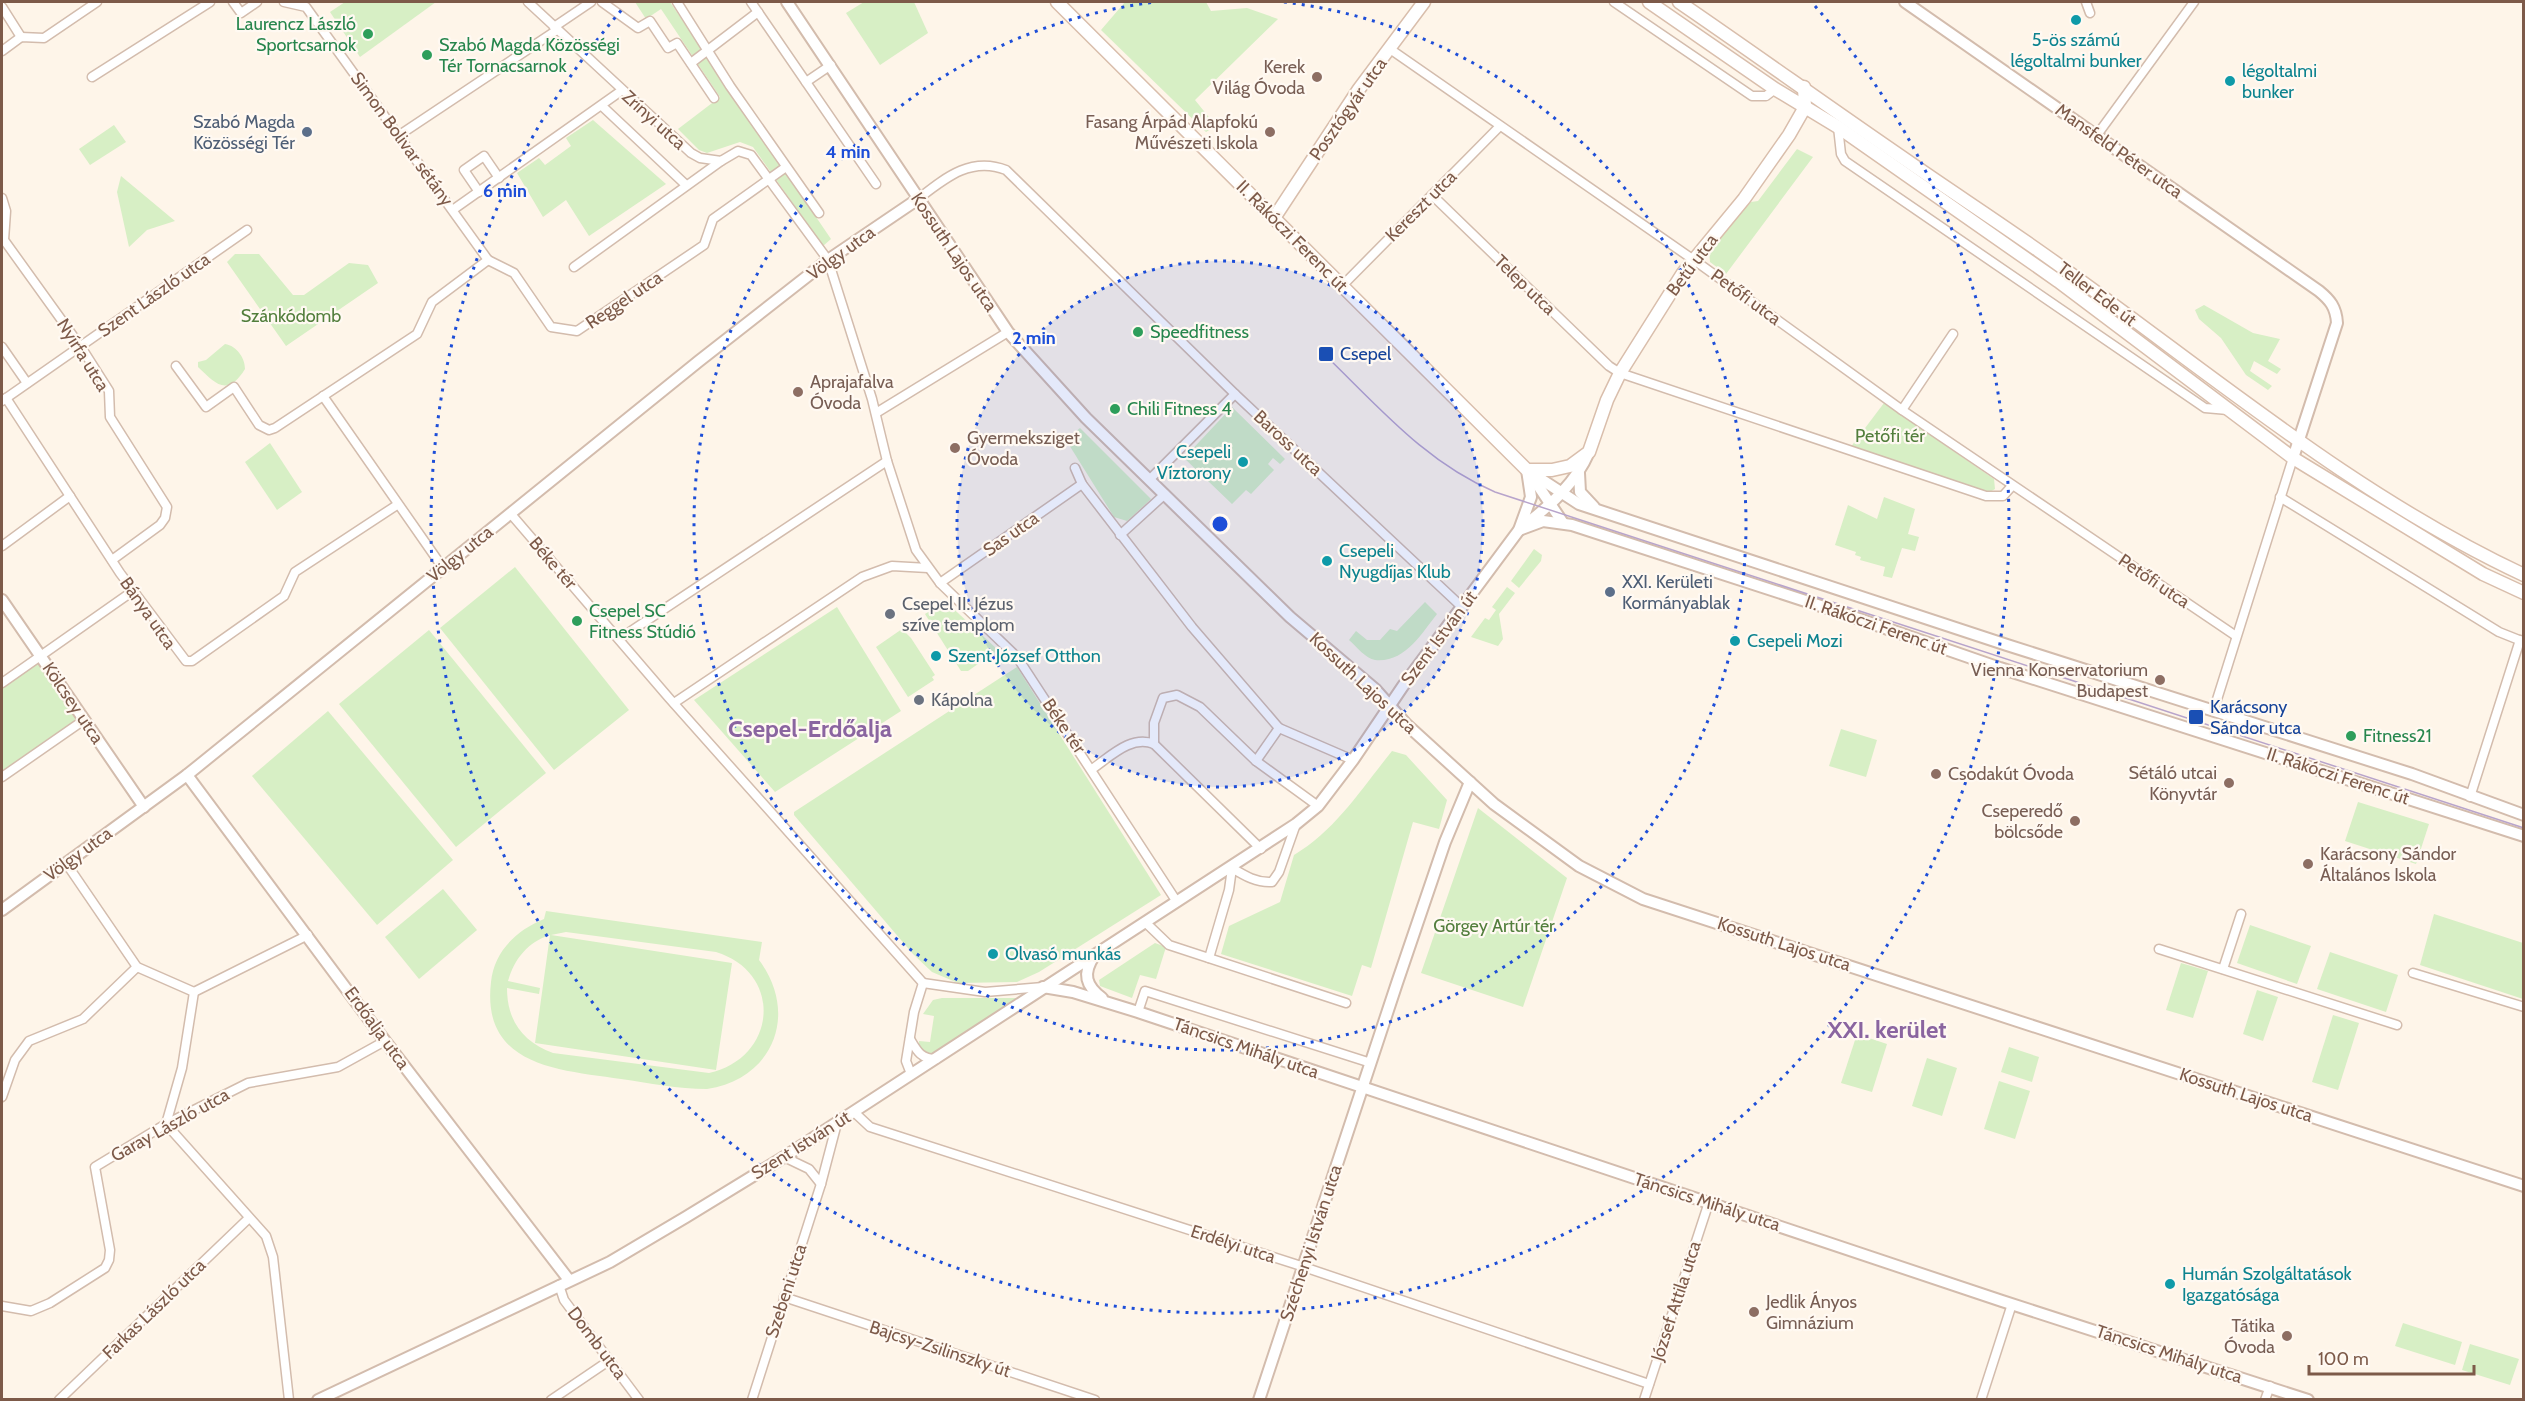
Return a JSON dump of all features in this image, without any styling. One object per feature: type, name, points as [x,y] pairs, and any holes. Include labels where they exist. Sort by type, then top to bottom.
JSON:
[{"type":"main road","name":"II. Rákóczi Ferenc út","points":[[1057,2],[1527,470]]},
{"type":"main road","name":"Posztógyár utca","points":[[1274,218],[1364,82],[1424,2]]},
{"type":"main road","name":"Teller Ede út","points":[[1649,2],[1775,89],[1838,127],[2058,281],[2293,458],[2473,568],[2523,593]]},
{"type":"main road","name":"Teller Ede út","points":[[1679,2],[2067,270],[2207,376],[2299,440],[2387,499],[2523,575]]},
{"type":"main road","points":[[1804,87],[1805,107]]},
{"type":"main road","name":"Betű utca","points":[[1589,452],[1602,412],[1620,374],[1694,259],[1744,199],[1805,107]]},
{"type":"main road","points":[[1527,470],[1552,470],[1570,466],[1589,452]]},
{"type":"street","points":[[2,51],[21,37],[44,38],[97,2]]},
{"type":"street","points":[[92,77],[210,2]]},
{"type":"street","points":[[233,2],[241,13],[257,2]]},
{"type":"street","name":"Simon Bolivar sétány","points":[[284,2],[306,8],[450,208],[454,209],[488,260]]},
{"type":"street","name":"Zrínyi utca","points":[[528,2],[621,91],[696,156],[721,161]]},
{"type":"street","points":[[398,136],[556,29],[591,2]]},
{"type":"street","points":[[602,2],[638,28],[650,21],[668,48],[677,43],[714,98]]},
{"type":"street","points":[[677,2],[819,213]]},
{"type":"street","points":[[751,2],[876,184]]},
{"type":"street","name":"Kossuth Lajos utca","points":[[787,2],[1008,332],[1086,418],[1290,617],[1375,689],[1389,706],[1494,804],[1553,849],[1615,886],[1643,899],[2523,1186]]},
{"type":"street","points":[[1614,2],[1752,96],[1766,96],[1775,89]]},
{"type":"street","name":"Mansfeld Péter utca","points":[[1905,2],[2319,291],[2331,302],[2336,310],[2337,322],[2299,440]]},
{"type":"street","points":[[2086,2],[2090,13]]},
{"type":"street","points":[[2097,135],[2194,2]]},
{"type":"street","points":[[2,7],[21,37]]},
{"type":"street","points":[[691,63],[758,12]]},
{"type":"street","name":"Petőfi utca","points":[[1390,49],[1694,259],[1902,410],[2236,636]]},
{"type":"street","points":[[806,82],[831,65]]},
{"type":"street","points":[[454,209],[621,91]]},
{"type":"street","points":[[602,106],[686,185]]},
{"type":"street","name":"Kereszt utca","points":[[1342,286],[1500,126]]},
{"type":"street","name":"Teller Ede út","points":[[1838,127],[1840,154],[1845,161],[2205,408],[2231,411]]},
{"type":"street","points":[[574,267],[735,152],[747,153],[828,260]]},
{"type":"street","points":[[479,192],[464,170],[484,156],[499,178]]},
{"type":"street","name":"Baross utca","points":[[918,199],[952,174],[970,166],[985,164],[1006,170],[1235,394],[1462,607]]},
{"type":"street","name":"Reggel utca","points":[[488,260],[514,273],[551,327],[577,332],[704,245],[713,219],[786,167]]},
{"type":"street","name":"Telep utca","points":[[1432,195],[1620,374]]},
{"type":"street","name":"Nyírfa utca","points":[[2,198],[6,212],[2,232],[4,240],[81,347],[110,392],[110,417],[167,507],[165,518],[159,525],[112,560]]},
{"type":"street","name":"Völgy utca","points":[[2,910],[187,775],[828,260],[918,199]]},
{"type":"street","name":"Szent László utca","points":[[4,399],[247,230]]},
{"type":"street","points":[[176,366],[206,407],[234,387],[259,425],[268,430],[275,428],[417,334],[432,302],[488,260]]},
{"type":"street","name":"Béke tér","points":[[828,260],[876,413],[887,461],[911,538],[928,568],[940,583],[1017,657],[1177,902]]},
{"type":"street","points":[[876,413],[1008,332]]},
{"type":"street","points":[[1902,410],[1953,334]]},
{"type":"street","points":[[2,347],[27,383]]},
{"type":"street","points":[[1620,374],[1986,496],[2003,496],[2012,486]]},
{"type":"street","points":[[1150,479],[1235,394]]},
{"type":"street","points":[[324,396],[443,568]]},
{"type":"street","name":"Bánya utca","points":[[4,399],[133,591],[180,657],[186,661],[192,661],[284,596],[295,573],[398,505]]},
{"type":"street","points":[[2214,709],[2299,440]]},
{"type":"street","name":"Betű utca","points":[[1551,503],[1579,473],[1589,452]]},
{"type":"street","points":[[619,639],[887,461]]},
{"type":"street","points":[[1075,468],[1082,484],[1192,627],[1279,728],[1353,760]]},
{"type":"street","name":"II. Rákóczi Ferenc út","points":[[1527,470],[1579,504],[2007,645],[2214,709],[2412,774],[2470,798],[2523,815]]},
{"type":"street","name":"II. Rákóczi Ferenc út","points":[[1527,470],[1563,523],[1833,610],[2000,668],[2523,836]]},
{"type":"street","name":"Szent István út","points":[[1519,530],[1531,497],[1527,470]]},
{"type":"street","points":[[1579,473],[1580,492],[1596,509]]},
{"type":"street","name":"Sas utca","points":[[940,583],[1082,484]]},
{"type":"street","points":[[1120,535],[1166,494]]},
{"type":"street","points":[[2,546],[70,496]]},
{"type":"street","points":[[2280,497],[2376,559],[2499,632],[2522,641],[2470,798]]},
{"type":"street","name":"Szent István út","points":[[318,1400],[610,1262],[784,1157],[937,1059],[1098,951],[1232,868],[1296,824],[1318,806],[1353,760],[1389,706],[1519,530],[1551,503]]},
{"type":"street","name":"Béke tér","points":[[511,514],[674,703],[923,983]]},
{"type":"street","points":[[1519,530],[1543,521],[1563,523]]},
{"type":"street","points":[[674,703],[862,577],[892,566],[928,568]]},
{"type":"street","points":[[2,683],[133,591]]},
{"type":"street","name":"Kölcsey utca","points":[[2,600],[144,807]]},
{"type":"street","points":[[1154,744],[1154,723],[1163,698],[1174,694],[1200,707],[1256,761],[1318,806]]},
{"type":"street","points":[[2,777],[84,720]]},
{"type":"street","points":[[1256,761],[1279,728]]},
{"type":"street","points":[[1092,769],[1129,744],[1143,740],[1154,744],[1261,849]]},
{"type":"street","name":"Erdőalja utca","points":[[187,775],[308,934],[564,1283]]},
{"type":"street","points":[[1363,1088],[1445,842],[1470,782]]},
{"type":"street","points":[[1209,958],[1229,890],[1232,868],[1247,878],[1263,883],[1272,882],[1279,872],[1296,824]]},
{"type":"street","points":[[66,863],[137,967],[194,992]]},
{"type":"street","points":[[2223,969],[2241,914]]},
{"type":"street","points":[[1145,922],[1169,945],[1346,1003]]},
{"type":"street","points":[[194,992],[308,934]]},
{"type":"street","points":[[2159,949],[2397,1025]]},
{"type":"street","name":"Táncsics Mihály utca","points":[[1098,951],[1089,964],[1086,978],[1091,990],[1107,1002]]},
{"type":"street","points":[[2,1097],[15,1060],[29,1041],[83,1019],[137,967]]},
{"type":"street","points":[[2413,973],[2523,1007]]},
{"type":"street","points":[[911,1074],[906,1061],[914,1012],[923,983],[985,992],[1043,987]]},
{"type":"street","name":"Táncsics Mihály utca","points":[[1043,987],[1073,992],[1138,1012],[2012,1304],[2308,1400]]},
{"type":"street","points":[[1138,1012],[1145,991],[1371,1063]]},
{"type":"street","points":[[194,992],[182,1068],[166,1124],[266,1236],[273,1257],[289,1400]]},
{"type":"street","points":[[910,1039],[918,1052],[926,1059],[937,1059]]},
{"type":"street","name":"Garay László utca","points":[[2,1306],[31,1311],[50,1303],[105,1268],[110,1250],[95,1167],[166,1124],[248,1083],[338,1067],[385,1041]]},
{"type":"street","name":"Széchenyi István utca","points":[[1259,1400],[1363,1088]]},
{"type":"street","name":"Erdélyi utca","points":[[854,1112],[870,1127],[1303,1266],[1649,1384]]},
{"type":"street","name":"Szebeni utca","points":[[752,1400],[821,1184],[837,1123]]},
{"type":"street","points":[[784,1157],[809,1169],[821,1184]]},
{"type":"street","name":"József Attila utca","points":[[1644,1400],[1709,1202]]},
{"type":"street","name":"Farkas László utca","points":[[59,1400],[249,1218]]},
{"type":"street","name":"Domb utca","points":[[564,1283],[564,1300],[639,1400]]},
{"type":"street","name":"Bajcsy-Zsilinszky út","points":[[784,1298],[1095,1400]]},
{"type":"street","points":[[1981,1400],[2012,1304]]},
{"type":"street","points":[[551,1400],[610,1360]]},
{"type":"street","points":[[2265,1400],[2270,1386]]},
{"type":"green space","name":"Laurencz László Sportcsarnok","points":[[345,2],[436,2],[360,57],[330,12]]},
{"type":"green space","points":[[635,2],[670,2],[831,239],[823,246],[753,147],[740,142],[707,153],[699,150],[678,129],[720,97],[661,9],[646,19]]},
{"type":"green space","points":[[864,2],[914,2],[928,33],[880,65],[846,13]]},
{"type":"green space","points":[[1125,2],[1206,2],[1211,11],[1247,8],[1278,19],[1195,100],[1216,126],[1206,132],[1101,30]]},
{"type":"green space","points":[[593,120],[666,184],[589,236],[566,200],[543,217],[517,173],[539,158],[545,165],[571,146],[566,138]]},
{"type":"green space","points":[[114,125],[126,142],[90,165],[79,149]]},
{"type":"green space","points":[[1797,149],[1813,157],[1726,274],[1710,262],[1709,250],[1751,202],[1758,201]]},
{"type":"green space","points":[[121,176],[175,221],[147,230],[129,247],[117,192]]},
{"type":"green space","name":"Szánkódomb","points":[[235,254],[259,254],[293,295],[304,295],[349,263],[368,265],[378,283],[286,346],[227,262]]},
{"type":"green space","points":[[2204,305],[2253,333],[2280,339],[2268,361],[2281,369],[2277,374],[2254,361],[2250,371],[2272,386],[2268,390],[2246,375],[2221,338],[2199,319],[2195,310]]},
{"type":"green space","name":"Szánkódomb","points":[[225,344],[240,353],[245,369],[232,383],[221,385],[198,367],[198,362],[206,360]]},
{"type":"green space","name":"Petőfi tér","points":[[1884,403],[1994,479],[1995,489],[1988,493],[1850,448]]},
{"type":"green space","points":[[1232,407],[1285,459],[1280,464],[1273,458],[1268,464],[1274,470],[1251,494],[1246,490],[1232,504],[1184,458]]},
{"type":"green space","points":[[1080,428],[1151,499],[1127,521],[1114,517],[1066,440]]},
{"type":"green space","points":[[270,443],[302,492],[277,510],[245,462]]},
{"type":"green space","points":[[1884,497],[1915,509],[1908,534],[1919,537],[1915,551],[1902,548],[1892,578],[1883,576],[1885,567],[1860,560],[1861,557],[1855,555],[1856,552],[1835,545],[1848,505],[1877,519]]},
{"type":"green space","points":[[1534,549],[1542,555],[1541,561],[1519,588],[1511,581]]},
{"type":"green space","points":[[515,567],[629,710],[554,770],[440,628]]},
{"type":"green space","points":[[1507,587],[1515,593],[1499,614],[1503,639],[1498,646],[1471,637],[1485,618],[1489,620],[1496,610],[1492,607]]},
{"type":"green space","points":[[945,601],[998,650],[968,671],[961,671],[925,614]]},
{"type":"green space","points":[[1425,602],[1437,614],[1411,646],[1395,657],[1386,660],[1372,659],[1349,640],[1356,631],[1367,640],[1380,640],[1390,629],[1397,631]]},
{"type":"green space","points":[[837,607],[901,711],[775,792],[694,700]]},
{"type":"green space","points":[[902,629],[911,638],[935,675],[932,677],[934,680],[908,697],[876,647]]},
{"type":"green space","points":[[429,630],[546,773],[456,847],[339,704]]},
{"type":"green space","points":[[40,656],[84,720],[2,777],[2,683]]},
{"type":"green space","points":[[1017,667],[1161,895],[1039,972],[1017,982],[958,983],[932,972],[913,954],[794,815],[794,812]]},
{"type":"green space","points":[[328,711],[453,860],[377,925],[252,776]]},
{"type":"green space","points":[[1841,729],[1877,740],[1866,777],[1829,766]]},
{"type":"green space","points":[[1392,751],[1406,755],[1447,800],[1439,829],[1413,822],[1371,968],[1362,965],[1352,996],[1221,954],[1229,926],[1280,902],[1294,855],[1336,821]]},
{"type":"green space","points":[[2358,802],[2429,824],[2416,864],[2345,841]]},
{"type":"green space","name":"Görgey Artúr tér","points":[[1478,808],[1567,878],[1523,1007],[1421,973]]},
{"type":"green space","points":[[443,889],[477,930],[419,979],[385,937]]},
{"type":"green space","points":[[546,911],[762,942],[759,960],[771,980],[777,1001],[778,1021],[773,1041],[763,1058],[749,1072],[730,1083],[707,1089],[674,1087],[574,1072],[550,1067],[529,1059],[512,1048],[499,1032],[491,1010],[491,982],[497,961],[508,943],[525,929],[544,919]],"holes":[[[566,932],[716,952],[738,963],[753,978],[762,996],[763,1015],[759,1034],[748,1051],[732,1064],[709,1073],[553,1053],[533,1043],[525,1036],[510,1011],[507,988],[539,994],[540,988],[508,981],[523,952],[535,942],[550,935],[535,1043],[716,1070],[732,963],[551,935]]]},
{"type":"green space","points":[[2434,914],[2523,943],[2523,999],[2420,965]]},
{"type":"green space","points":[[2250,925],[2311,946],[2297,984],[2237,963]]},
{"type":"green space","points":[[1155,943],[1166,947],[1156,979],[1140,975],[1132,998],[1100,986],[1099,980]]},
{"type":"green space","points":[[2330,952],[2398,975],[2386,1012],[2317,989]]},
{"type":"green space","points":[[2181,963],[2208,971],[2193,1018],[2166,1010]]},
{"type":"green space","points":[[2257,990],[2278,997],[2263,1041],[2243,1034]]},
{"type":"green space","points":[[1017,998],[940,1054],[930,1055],[921,1048],[919,1041],[930,1042],[934,1016],[923,1014],[933,1000]]},
{"type":"green space","points":[[2333,1015],[2359,1023],[2338,1090],[2312,1082]]},
{"type":"green space","points":[[1857,1034],[1887,1044],[1872,1092],[1841,1083]]},
{"type":"green space","points":[[2009,1047],[2039,1057],[2032,1082],[2001,1072]]},
{"type":"green space","points":[[1927,1058],[1957,1068],[1942,1116],[1912,1106]]},
{"type":"green space","points":[[1999,1081],[2030,1091],[2015,1139],[1984,1129]]},
{"type":"green space","points":[[2403,1323],[2462,1342],[2455,1365],[2395,1346]]},
{"type":"green space","points":[[2470,1344],[2519,1359],[2510,1385],[2462,1370]]},
{"type":"tram line","points":[[1325,355],[1404,432],[1425,449],[1470,480],[1495,492],[2524,828]]},
{"type":"place","name":"5-ös számú légoltalmi bunker","points":[[2076,20]]},
{"type":"place","name":"Laurencz László Sportcsarnok","points":[[368,34]]},
{"type":"place","name":"Szabó Magda Közösségi Tér Tornacsarnok","points":[[427,55]]},
{"type":"place","name":"Kerek Világ Óvoda","points":[[1317,77]]},
{"type":"place","name":"légoltalmi bunker","points":[[2230,81]]},
{"type":"place","name":"Szabó Magda Közösségi Tér","points":[[307,132]]},
{"type":"place","name":"Fasang Árpád Alapfokú Művészeti Iskola","points":[[1270,132]]},
{"type":"place","name":"Speedfitness","points":[[1138,332]]},
{"type":"place","name":"Csepel","points":[[1326,354]]},
{"type":"place","name":"Aprajafalva Óvoda","points":[[798,392]]},
{"type":"place","name":"Chili Fitness 4","points":[[1115,409]]},
{"type":"place","name":"Gyermeksziget Óvoda","points":[[955,448]]},
{"type":"place","name":"Csepeli Víztorony","points":[[1243,462]]},
{"type":"place","name":"Csepeli Nyugdíjas Klub","points":[[1327,561]]},
{"type":"place","name":"XXI. Kerületi Kormányablak","points":[[1610,592]]},
{"type":"place","name":"Csepel II. Jézus szíve templom","points":[[890,614]]},
{"type":"place","name":"Csepel SC Fitness Stúdió","points":[[577,621]]},
{"type":"place","name":"Csepeli Mozi","points":[[1735,641]]},
{"type":"place","name":"Szent József Otthon","points":[[936,656]]},
{"type":"place","name":"Vienna Konservatorium Budapest","points":[[2160,680]]},
{"type":"place","name":"Kápolna","points":[[919,700]]},
{"type":"place","name":"Karácsony Sándor utca","points":[[2196,717]]},
{"type":"place","name":"Fitness21","points":[[2351,736]]},
{"type":"place","name":"Csodakút Óvoda","points":[[1936,774]]},
{"type":"place","name":"Sétáló utcai Könyvtár","points":[[2229,783]]},
{"type":"place","name":"Cseperedő bölcsőde","points":[[2075,821]]},
{"type":"place","name":"Karácsony Sándor Általános Iskola","points":[[2308,864]]},
{"type":"place","name":"Olvasó munkás","points":[[993,954]]},
{"type":"place","name":"Humán Szolgáltatások Igazgatósága","points":[[2170,1284]]},
{"type":"place","name":"Jedlik Ányos Gimnázium","points":[[1754,1312]]},
{"type":"place","name":"Tátika Óvoda","points":[[2287,1336]]},
{"type":"district","name":"Csepel-Erdőalja","points":[[810,728]]},
{"type":"district","name":"XXI. kerület","points":[[1887,1029]]}]
